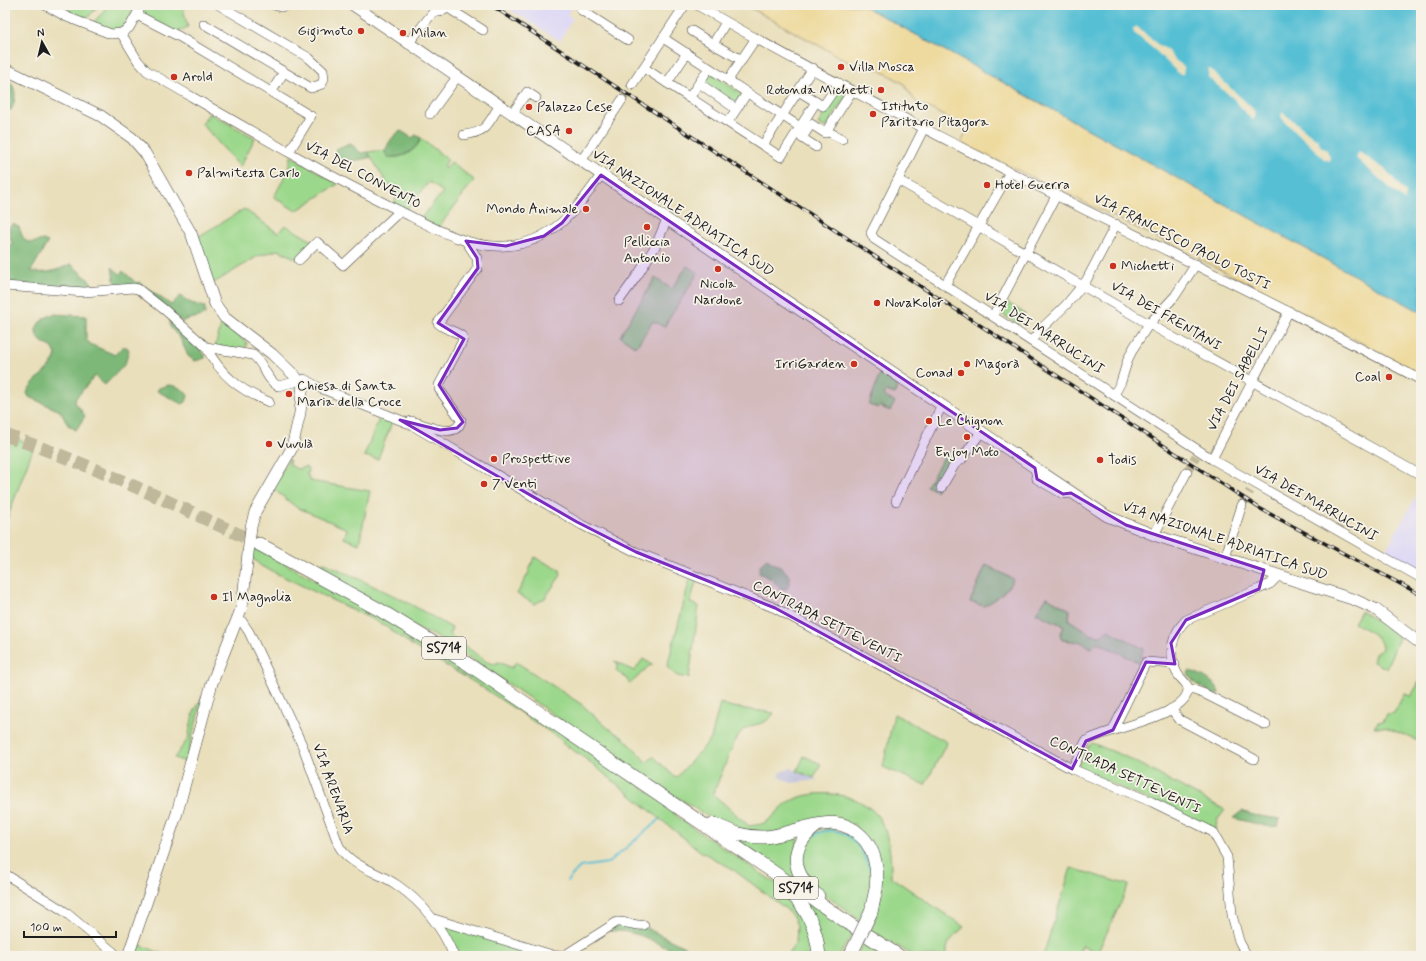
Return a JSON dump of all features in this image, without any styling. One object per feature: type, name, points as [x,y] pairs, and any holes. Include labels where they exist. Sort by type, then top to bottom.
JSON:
[{"type":"highway","name":"SS714","points":[[259,544],[329,581],[431,640],[496,682],[736,847],[857,928],[854,921],[812,890],[799,873],[796,860],[798,847],[805,835],[817,825]]},
{"type":"highway","points":[[674,804],[728,831],[745,836],[771,836],[817,825],[833,823],[845,825],[863,838],[870,847],[874,858],[877,873],[876,890],[868,921],[850,956]]},
{"type":"highway","points":[[736,847],[799,901],[813,925],[819,956]]},
{"type":"highway","points":[[868,936],[899,956]]},
{"type":"main road","name":"VIA NAZIONALE ADRIATICA SUD","points":[[353,5],[499,106],[1107,516],[1154,535],[1355,600],[1375,609],[1421,644]]},
{"type":"main road","points":[[5,69],[101,116],[132,138],[145,153],[191,233],[215,304],[225,318],[272,354],[300,382],[300,411],[292,448],[255,512],[250,527],[242,607],[212,683],[177,813],[128,956]]},
{"type":"street","points":[[45,5],[94,29],[111,34],[121,33],[129,28],[142,5]]},
{"type":"street","points":[[204,24],[311,88],[319,86],[324,78],[321,67],[309,58],[219,5]]},
{"type":"street","points":[[274,5],[281,7],[288,5]]},
{"type":"street","points":[[580,5],[581,10],[628,40]]},
{"type":"street","points":[[632,85],[685,5]]},
{"type":"street","name":"VIA FRANCESCO PAOLO TOSTI","points":[[696,5],[813,68],[852,91],[1010,172],[1057,194],[1289,311],[1421,380]]},
{"type":"street","points":[[408,44],[436,8],[440,12],[448,8],[483,30]]},
{"type":"street","points":[[137,15],[180,37],[242,76],[272,91],[311,116],[289,152]]},
{"type":"street","points":[[713,44],[726,22]]},
{"type":"street","points":[[692,31],[742,60]]},
{"type":"street","name":"VIA DEL CONVENTO","points":[[121,33],[138,61],[147,71],[348,185],[466,242],[492,246],[506,246],[520,244],[548,234],[573,212],[601,175]]},
{"type":"street","points":[[663,38],[800,127]]},
{"type":"street","points":[[728,80],[756,38]]},
{"type":"street","points":[[667,84],[686,53]]},
{"type":"street","points":[[644,68],[780,157],[816,102]]},
{"type":"street","points":[[689,98],[709,68]]},
{"type":"street","points":[[763,145],[813,68]]},
{"type":"street","points":[[272,91],[284,72]]},
{"type":"street","points":[[430,114],[457,77]]},
{"type":"street","points":[[699,83],[736,109]]},
{"type":"street","points":[[798,91],[824,106],[839,83]]},
{"type":"street","points":[[827,131],[852,91]]},
{"type":"street","points":[[512,114],[527,92],[536,98]]},
{"type":"street","points":[[728,122],[747,93]]},
{"type":"street","points":[[581,161],[622,100]]},
{"type":"street","points":[[464,135],[478,134],[485,127],[499,106]]},
{"type":"street","points":[[816,147],[802,138],[810,124],[825,133],[827,131],[842,139]]},
{"type":"street","points":[[898,180],[926,129]]},
{"type":"street","points":[[945,285],[1010,172]]},
{"type":"street","name":"VIA DEI FRENTANI","points":[[898,180],[1082,284],[1149,324],[1421,475]]},
{"type":"street","name":"VIA DEI MARRUCINI","points":[[898,180],[871,233],[874,239],[1114,395],[1197,453],[1212,459],[1252,488],[1421,578]]},
{"type":"street","points":[[992,316],[1057,194]]},
{"type":"street","points":[[298,260],[317,242],[343,265],[400,211]]},
{"type":"street","points":[[619,301],[639,273],[656,245],[667,219]]},
{"type":"street","points":[[1032,341],[1041,329],[1066,305],[1086,281],[1116,224]]},
{"type":"street","points":[[400,420],[416,422],[440,430],[457,428],[461,424],[461,420],[439,389],[438,385],[463,338],[458,333],[440,326],[438,323],[478,268],[477,258],[466,242]]},
{"type":"street","points":[[1114,395],[1121,382],[1128,359],[1149,324],[1175,296],[1196,264]]},
{"type":"street","points":[[5,286],[84,292],[134,288],[166,311],[206,347],[216,365],[231,381],[256,397],[269,402]]},
{"type":"street","name":"VIA DEI SABELLI","points":[[1212,459],[1289,311]]},
{"type":"street","points":[[206,347],[253,356],[258,360],[272,382],[278,386],[300,382]]},
{"type":"street","name":"CONTRADA SETTEVENTI","points":[[300,382],[318,387],[400,420],[577,522],[636,552],[775,608],[1072,769],[1152,802],[1214,833],[1227,857],[1232,915],[1239,941],[1247,956]]},
{"type":"street","points":[[896,501],[942,405]]},
{"type":"street","points":[[941,488],[955,464],[962,459],[981,432]]},
{"type":"street","points":[[1154,535],[1187,472]]},
{"type":"street","points":[[1225,558],[1242,505]]},
{"type":"street","points":[[1260,589],[1264,570]]},
{"type":"street","points":[[1266,725],[1204,694],[1188,688],[1177,672],[1171,643],[1180,626],[1186,620],[1260,589],[1270,584],[1279,575]]},
{"type":"street","name":"VIA ARENARIA","points":[[239,617],[249,632],[303,747],[338,846],[352,861],[397,884],[416,901],[434,919],[454,956]]},
{"type":"street","points":[[1114,730],[1146,662],[1175,664]]},
{"type":"street","points":[[1072,769],[1086,740],[1151,719],[1171,709],[1184,700],[1188,688]]},
{"type":"street","points":[[1171,709],[1180,720],[1254,759]]},
{"type":"street","points":[[5,874],[64,911],[118,956]]},
{"type":"street","points":[[434,919],[556,956],[565,955],[617,922],[624,921],[639,926],[644,925]]},
{"type":"highlighted area","points":[[601,175],[1035,468],[1037,479],[1063,494],[1071,493],[1126,525],[1264,570],[1263,581],[1259,589],[1186,620],[1171,643],[1175,664],[1146,662],[1113,730],[1086,741],[1072,769],[775,608],[636,552],[577,522],[400,420],[440,430],[457,428],[463,422],[439,385],[464,339],[438,323],[478,268],[477,258],[466,241],[506,246],[544,236],[562,223]]},
{"type":"shaded area","points":[[503,5],[572,5],[567,15],[573,18],[560,41]]},
{"type":"shaded area","points":[[1421,488],[1421,573],[1384,553]]},
{"type":"shaded area","points":[[791,768],[818,780],[791,783],[779,777],[781,772]]},
{"type":"green space","points":[[48,5],[99,5],[83,23]]},
{"type":"green space","points":[[105,5],[136,5],[127,22],[119,29],[114,31],[90,26],[104,11]]},
{"type":"green space","points":[[144,5],[179,5],[183,8],[188,27],[175,33],[139,14]]},
{"type":"green space","points":[[708,71],[742,94],[735,105],[700,83]]},
{"type":"green space","points":[[5,77],[12,84],[15,92],[11,110],[5,109]]},
{"type":"green space","points":[[839,88],[848,92],[826,128],[818,124]]},
{"type":"green space","points":[[209,113],[255,138],[240,167],[202,124]]},
{"type":"green space","points":[[401,131],[412,138],[416,135],[421,138],[419,143],[408,153],[398,157],[388,157],[385,153],[387,146],[393,137]]},
{"type":"green space","points":[[421,138],[448,160],[443,167],[445,169],[451,162],[474,180],[439,227],[420,219],[443,192],[429,182],[405,211],[392,205],[396,199],[368,152],[385,150],[385,153],[391,157],[406,155],[414,149]]},
{"type":"green space","points":[[350,143],[361,153],[368,152],[371,157],[347,161],[334,156],[336,149]]},
{"type":"green space","points":[[291,156],[338,184],[296,211],[274,197],[288,170]]},
{"type":"green space","points":[[244,209],[278,233],[285,225],[314,242],[297,259],[278,250],[258,256],[212,284],[196,238]]},
{"type":"green space","points":[[13,224],[19,227],[27,241],[33,242],[43,240],[48,242],[31,271],[47,272],[57,270],[71,264],[91,282],[92,286],[90,288],[5,284],[7,249],[12,244],[9,231],[10,226]]},
{"type":"green space","points":[[687,266],[698,273],[664,327],[653,321],[636,347],[620,336],[655,278],[672,289]]},
{"type":"green space","points":[[112,267],[120,274],[123,271],[136,283],[139,282],[171,305],[180,296],[191,303],[205,307],[205,314],[182,322],[159,301],[120,286],[114,280]]},
{"type":"green space","points":[[1006,302],[1025,314],[1018,325],[999,312]]},
{"type":"green space","points":[[54,314],[86,316],[86,340],[92,345],[115,355],[122,347],[127,347],[129,350],[125,364],[105,385],[95,376],[76,398],[75,402],[85,416],[76,430],[68,425],[60,411],[29,397],[27,393],[30,387],[47,370],[54,360],[56,354],[52,347],[45,344],[40,339],[36,330],[41,321]]},
{"type":"green space","points":[[170,319],[205,355],[205,358],[195,361],[188,356],[180,338],[170,327]]},
{"type":"green space","points":[[222,322],[247,343],[244,351],[215,347]]},
{"type":"green space","points":[[881,370],[898,382],[895,394],[886,391],[884,396],[895,402],[890,411],[880,406],[879,408],[869,405]]},
{"type":"green space","points":[[169,385],[185,391],[188,396],[186,402],[182,404],[157,391],[159,388]]},
{"type":"green space","points":[[380,416],[392,422],[378,459],[364,456]]},
{"type":"green space","points":[[5,434],[34,446],[7,519],[5,518]]},
{"type":"green space","points":[[947,452],[956,458],[936,491],[927,486]]},
{"type":"green space","points":[[289,459],[290,465],[297,469],[306,467],[308,469],[307,475],[310,481],[370,491],[359,544],[344,538],[347,529],[296,507],[272,488]]},
{"type":"green space","points":[[251,546],[297,570],[405,631],[440,658],[473,673],[655,796],[680,819],[774,882],[788,894],[806,919],[814,956],[787,956],[796,942],[797,926],[794,918],[786,909],[731,868],[700,851],[586,759],[562,743],[563,741],[482,687],[413,646],[384,625],[261,566],[250,556]]},
{"type":"green space","points":[[534,557],[560,570],[561,575],[545,598],[535,604],[517,594],[528,574]]},
{"type":"green space","points":[[767,559],[781,567],[788,574],[789,583],[787,589],[781,589],[771,579],[759,573],[760,565]]},
{"type":"green space","points":[[323,562],[405,601],[452,628],[449,634],[487,662],[494,664],[499,662],[512,668],[516,662],[581,704],[608,728],[625,739],[647,763],[653,756],[676,778],[711,739],[720,703],[732,707],[774,713],[763,723],[751,726],[742,731],[731,751],[713,794],[749,826],[764,823],[789,802],[799,797],[824,794],[837,795],[861,802],[871,809],[879,818],[886,832],[890,854],[891,877],[964,927],[951,940],[947,948],[948,956],[914,956],[870,930],[876,916],[882,891],[854,824],[771,834],[721,825],[636,771],[444,640],[418,629],[321,572]]},
{"type":"green space","points":[[986,565],[1013,579],[1001,595],[984,606],[970,602]]},
{"type":"green space","points":[[690,579],[696,582],[690,603],[699,606],[689,678],[677,676],[667,667]]},
{"type":"green space","points":[[1047,597],[1070,610],[1069,620],[1092,635],[1101,636],[1108,630],[1144,649],[1138,662],[1097,642],[1091,648],[1081,642],[1062,640],[1060,635],[1064,626],[1036,613]]},
{"type":"green space","points":[[1361,611],[1383,625],[1399,638],[1386,668],[1373,662],[1375,654],[1382,649],[1379,640],[1372,633],[1354,623]]},
{"type":"green space","points":[[643,659],[653,665],[649,666],[630,684],[626,678],[616,671],[618,663],[634,671]]},
{"type":"green space","points":[[1189,671],[1212,682],[1219,694],[1215,695],[1196,684],[1188,675]]},
{"type":"green space","points":[[1421,679],[1421,742],[1385,727],[1374,727],[1378,722],[1383,721],[1387,714],[1394,713],[1404,694],[1411,696]]},
{"type":"green space","points":[[203,695],[186,762],[174,758],[188,739],[193,714]]},
{"type":"green space","points":[[894,714],[947,742],[925,785],[883,767]]},
{"type":"green space","points":[[1092,743],[1124,756],[1225,810],[1218,819],[1215,830],[1077,768],[1088,746]]},
{"type":"green space","points":[[804,756],[821,764],[814,778],[797,771]]},
{"type":"green space","points":[[1242,811],[1253,815],[1280,819],[1278,826],[1270,827],[1233,818]]},
{"type":"green space","points":[[832,828],[853,836],[867,852],[873,878],[861,921],[810,884],[799,857],[812,833]]},
{"type":"green space","points":[[800,831],[797,842],[805,888],[730,837]]},
{"type":"green space","points":[[1071,868],[1129,885],[1096,956],[1093,956],[1091,950],[1082,945],[1078,956],[1043,956]]},
{"type":"green space","points":[[802,897],[853,933],[839,956],[821,956]]},
{"type":"green space","points":[[438,922],[530,949],[518,956],[455,956]]},
{"type":"green space","points":[[620,923],[636,923],[703,956],[685,955],[640,935],[620,931],[608,931]]},
{"type":"green space","points":[[865,940],[889,956],[856,956]]},
{"type":"green space","points":[[138,944],[165,955],[134,956]]},
{"type":"sand","points":[[745,5],[862,5],[1421,312],[1421,374],[1179,248],[961,143],[968,128],[915,101],[903,83],[876,68],[858,67]]},
{"type":"water","points":[[862,5],[1421,5],[1421,312]]},
{"type":"pier","points":[[1136,26],[1157,44],[1166,49],[1175,60],[1182,65],[1184,70],[1183,74],[1179,74],[1156,51],[1134,33],[1133,29]]},
{"type":"pier","points":[[1209,68],[1251,107],[1255,112],[1255,118],[1252,120],[1233,98],[1208,77]]},
{"type":"pier","points":[[1282,112],[1318,140],[1321,147],[1327,150],[1330,157],[1329,161],[1324,159],[1284,121],[1281,116]]},
{"type":"pier","points":[[1359,152],[1386,170],[1406,193],[1405,201],[1358,160],[1356,157]]},
{"type":"waterway","points":[[567,881],[580,867],[608,863],[659,820]]},
{"type":"waterway","points":[[815,835],[825,831],[834,831],[849,837],[856,843],[869,868]]},
{"type":"waterway","points":[[803,858],[804,851]]},
{"type":"tunnel","points":[[622,100],[632,85]]},
{"type":"tunnel","points":[[5,435],[102,472],[259,544]]},
{"type":"tunnel","points":[[1187,472],[1196,456]]},
{"type":"tunnel","points":[[1242,505],[1250,491]]},
{"type":"railway","points":[[491,5],[1259,508],[1421,595]]},
{"type":"place","name":"Gigimoto","points":[[361,31]]},
{"type":"place","name":"Milan","points":[[403,33]]},
{"type":"place","name":"Villa Mosca","points":[[841,67]]},
{"type":"place","name":"Arold","points":[[174,77]]},
{"type":"place","name":"Rotonda Michetti","points":[[881,90]]},
{"type":"place","name":"Palazzo Cese","points":[[529,107]]},
{"type":"place","name":"Istituto Paritario Pitagora","points":[[873,114]]},
{"type":"place","name":"CASA","points":[[569,131]]},
{"type":"place","name":"Palmitesta Carlo","points":[[189,173]]},
{"type":"place","name":"Hotel Guerra","points":[[987,185]]},
{"type":"place","name":"Mondo Animale","points":[[586,209]]},
{"type":"place","name":"Pelliccia Antonio","points":[[647,227]]},
{"type":"place","name":"Michetti","points":[[1113,266]]},
{"type":"place","name":"Nicola Nardone","points":[[718,269]]},
{"type":"place","name":"NovaKolor","points":[[877,303]]},
{"type":"place","name":"IrriGarden","points":[[854,364]]},
{"type":"place","name":"Magorà","points":[[967,364]]},
{"type":"place","name":"Conad","points":[[961,373]]},
{"type":"place","name":"Coal","points":[[1389,377]]},
{"type":"place","name":"Chiesa di Santa Maria della Croce","points":[[289,394]]},
{"type":"place","name":"Le Chignon","points":[[929,421]]},
{"type":"place","name":"Enjoy Moto","points":[[967,437]]},
{"type":"place","name":"Vuvulà","points":[[269,444]]},
{"type":"place","name":"Prospettive","points":[[494,459]]},
{"type":"place","name":"Todis","points":[[1100,460]]},
{"type":"place","name":"7 Venti","points":[[484,484]]},
{"type":"place","name":"Il Magnolia","points":[[214,597]]}]
